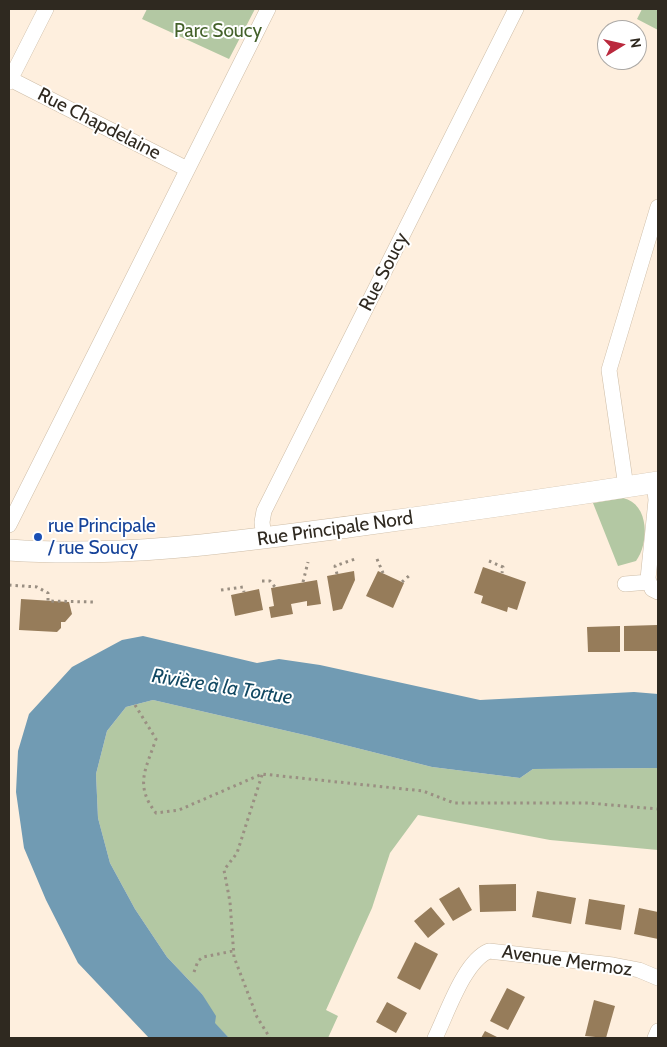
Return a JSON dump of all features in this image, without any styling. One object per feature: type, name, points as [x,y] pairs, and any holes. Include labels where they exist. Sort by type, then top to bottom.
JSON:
[{"type":"street","points":[[10,81],[46,9]]},
{"type":"street","points":[[9,525],[268,9]]},
{"type":"street","name":"Rue Soucy","points":[[264,539],[262,522],[264,510],[516,9]]},
{"type":"street","name":"Rue Chapdelaine","points":[[10,81],[187,170]]},
{"type":"street","points":[[626,487],[609,370],[658,207]]},
{"type":"street","points":[[624,584],[654,587],[656,482]]},
{"type":"street","name":"Rue Principale Nord","points":[[9,550],[122,551],[264,539],[656,482]]},
{"type":"street","name":"Avenue Mermoz","points":[[435,1038],[469,968],[482,954],[489,952],[614,965],[639,970],[658,978]]},
{"type":"street","points":[[655,1038],[658,1031]]},
{"type":"path","points":[[337,574],[335,566],[355,559]]},
{"type":"path","points":[[377,560],[383,573]]},
{"type":"path","points":[[303,582],[308,562]]},
{"type":"path","points":[[489,562],[504,567],[502,573]]},
{"type":"path","points":[[402,582],[410,575]]},
{"type":"path","points":[[262,581],[270,581],[275,587]]},
{"type":"path","points":[[9,585],[37,587],[48,593],[48,601],[93,602]]},
{"type":"path","points":[[221,590],[243,587],[244,592]]},
{"type":"path","points":[[135,704],[156,739],[143,778],[144,799],[156,813],[179,810],[262,774],[423,791],[454,803],[498,805],[588,803],[658,809]]},
{"type":"path","points":[[262,774],[237,853],[224,870],[230,902],[233,952],[257,1017],[270,1038]]},
{"type":"path","points":[[194,972],[198,961],[203,957],[233,952]]},
{"type":"green space","name":"Parc Soucy","points":[[147,9],[255,9],[229,59],[142,19]]},
{"type":"green space","points":[[642,9],[658,9],[658,30],[647,24],[647,20],[637,19]]},
{"type":"green space","points":[[623,498],[632,502],[638,508],[642,516],[645,535],[636,561],[618,566],[593,503]]},
{"type":"green space","points":[[153,700],[432,767],[520,778],[533,769],[658,768],[658,850],[550,840],[418,815],[390,853],[372,908],[326,1010],[338,1016],[328,1038],[229,1038],[214,1023],[202,994],[167,957],[135,909],[110,863],[98,818],[96,774],[107,731],[126,707]]},
{"type":"water","name":"Rivière à la Tortue","points":[[143,636],[257,663],[279,659],[320,665],[480,700],[634,692],[658,694],[658,768],[533,769],[520,778],[432,767],[153,700],[126,707],[107,731],[96,774],[98,818],[110,863],[135,909],[167,957],[202,994],[216,1016],[215,1023],[229,1038],[149,1038],[78,963],[46,900],[24,848],[16,792],[18,751],[29,714],[72,667],[122,640]]},
{"type":"building","points":[[483,567],[526,582],[517,610],[508,607],[507,612],[481,603],[483,596],[474,593]]},
{"type":"building","points":[[354,571],[355,580],[342,609],[333,611],[327,576]]},
{"type":"building","points":[[378,571],[404,583],[393,608],[366,596]]},
{"type":"building","points":[[317,580],[321,604],[307,606],[307,601],[291,604],[293,614],[271,618],[269,607],[274,606],[271,588]]},
{"type":"building","points":[[259,589],[263,610],[235,616],[231,595]]},
{"type":"building","points":[[21,599],[69,602],[72,614],[65,622],[61,622],[61,628],[57,632],[19,630]]},
{"type":"building","points":[[657,625],[657,651],[624,651],[624,626]]},
{"type":"building","points":[[620,626],[620,652],[588,652],[587,627]]},
{"type":"building","points":[[516,884],[516,911],[480,912],[479,885]]},
{"type":"building","points":[[459,887],[472,910],[453,921],[439,899]]},
{"type":"building","points":[[537,891],[576,898],[571,924],[532,917]]},
{"type":"building","points":[[589,899],[625,905],[621,930],[585,924]]},
{"type":"building","points":[[431,907],[445,924],[428,938],[414,921]]},
{"type":"building","points":[[639,908],[658,912],[658,939],[634,934]]},
{"type":"building","points":[[415,942],[438,954],[420,990],[397,978]]},
{"type":"building","points":[[507,988],[525,997],[508,1030],[490,1021]]},
{"type":"building","points":[[594,1000],[615,1006],[606,1038],[585,1036]]},
{"type":"building","points":[[387,1002],[407,1013],[396,1033],[376,1022]]},
{"type":"building","points":[[485,1031],[499,1038],[481,1038]]},
{"type":"place","name":"rue Principale / rue Soucy","points":[[38,537]]}]
